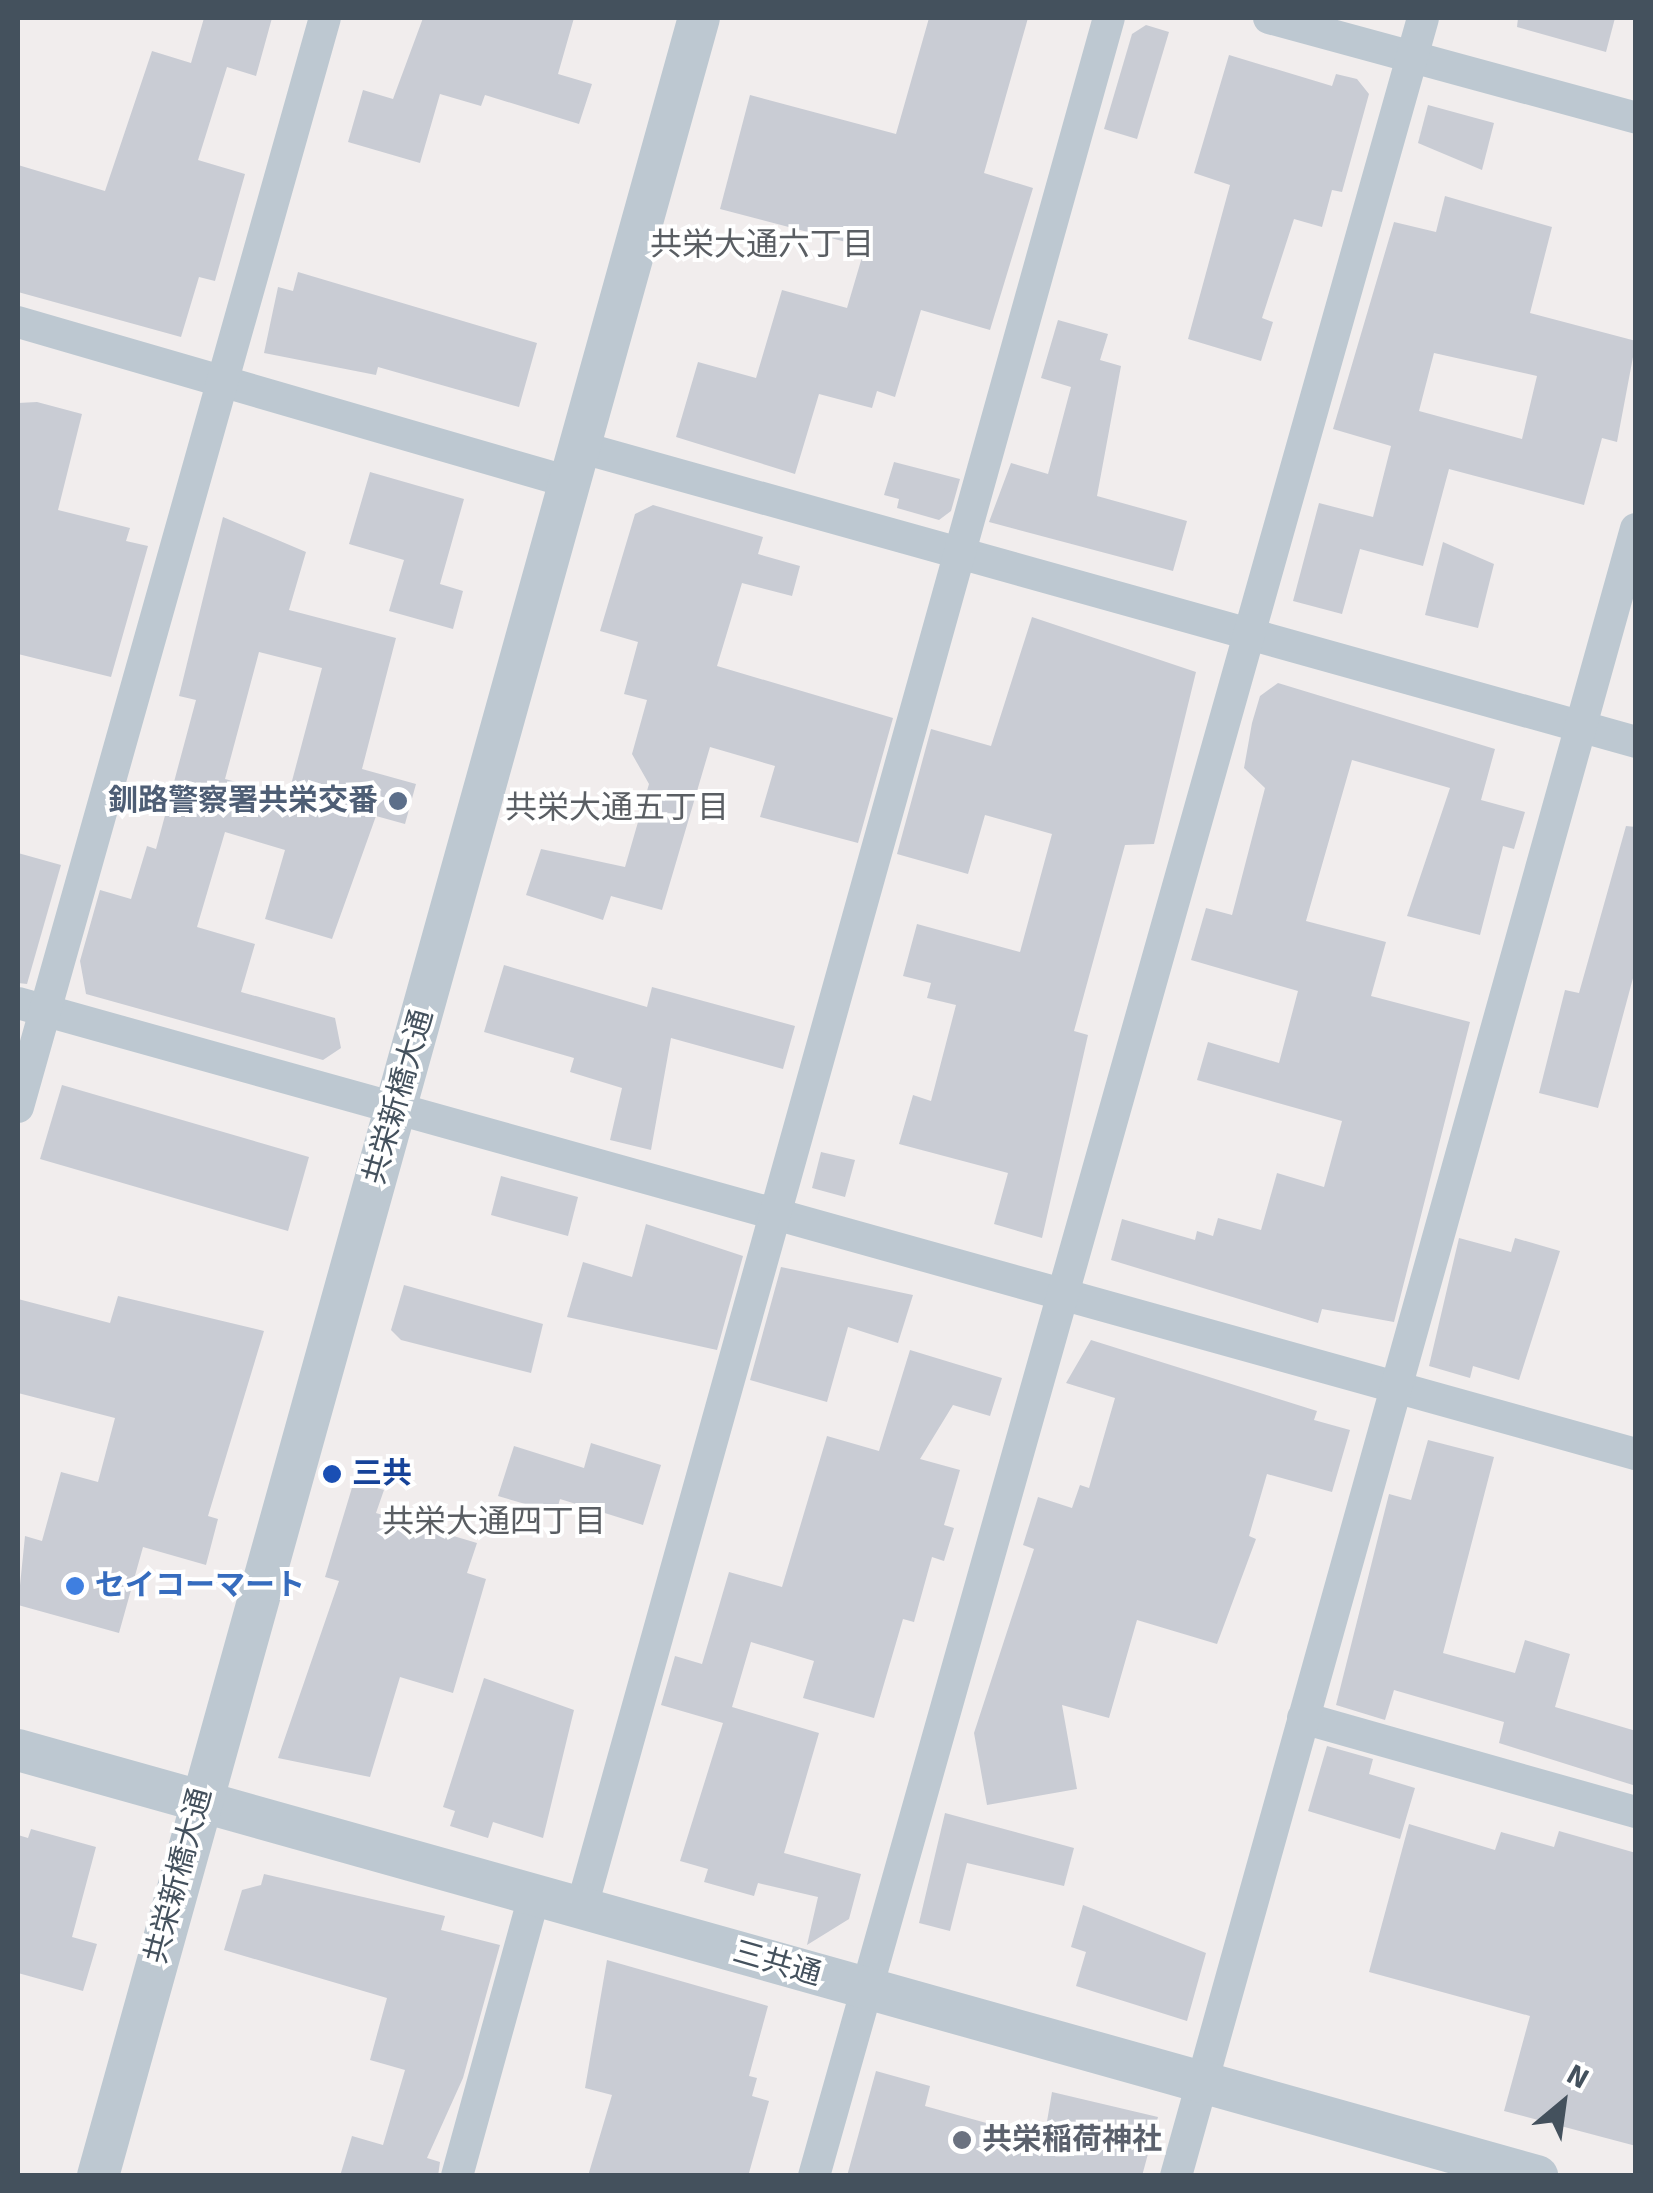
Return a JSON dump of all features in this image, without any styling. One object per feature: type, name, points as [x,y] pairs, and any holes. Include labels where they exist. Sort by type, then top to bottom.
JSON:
[{"type":"street","points":[[18,1107],[31,1007],[224,383],[325,18]]},
{"type":"street","name":"共栄新橋大通","points":[[98,2176],[199,1800],[577,466],[698,18]]},
{"type":"street","points":[[581,1910],[775,1217],[954,551],[1109,18]]},
{"type":"street","points":[[1269,18],[1636,118]]},
{"type":"street","points":[[814,2176],[1423,18]]},
{"type":"street","points":[[18,322],[224,383],[954,551],[1636,742]]},
{"type":"street","points":[[1176,2176],[1392,1386],[1636,528]]},
{"type":"street","points":[[31,1007],[1636,1454]]},
{"type":"street","points":[[1303,1718],[1636,1812]]},
{"type":"street","name":"三共通","points":[[18,1750],[1530,2174]]},
{"type":"street","points":[[457,2176],[534,1896]]},
{"type":"building","points":[[204,18],[272,18],[256,76],[227,67],[198,160],[245,174],[215,281],[199,277],[181,337],[18,292],[18,165],[105,191],[152,51],[191,63]]},
{"type":"building","points":[[423,18],[574,18],[558,74],[592,84],[579,124],[485,95],[481,106],[440,94],[420,163],[348,142],[363,90],[393,99]]},
{"type":"building","points":[[929,18],[1028,18],[984,173],[1033,188],[990,330],[921,310],[895,397],[877,391],[872,408],[819,394],[795,474],[676,437],[698,362],[756,378],[782,290],[847,308],[865,247],[720,209],[750,95],[896,134]]},
{"type":"building","points":[[1518,18],[1615,18],[1606,52],[1517,27]]},
{"type":"building","points":[[1146,25],[1169,32],[1137,139],[1104,129],[1132,34]]},
{"type":"building","points":[[1229,55],[1332,86],[1336,74],[1357,79],[1369,94],[1342,192],[1332,190],[1322,227],[1294,219],[1262,318],[1273,322],[1261,361],[1188,339],[1230,185],[1194,173]]},
{"type":"building","points":[[1428,105],[1494,123],[1482,170],[1418,143]]},
{"type":"building","points":[[1445,196],[1552,227],[1530,313],[1636,341],[1617,442],[1602,438],[1584,505],[1449,469],[1423,566],[1360,549],[1342,614],[1293,601],[1319,503],[1373,517],[1391,446],[1333,429],[1394,222],[1436,232]],"holes":[[[1434,353],[1537,376],[1522,439],[1419,411]]]},
{"type":"building","points":[[298,272],[537,343],[519,407],[378,367],[376,375],[264,353],[278,287],[293,291]]},
{"type":"building","points":[[1058,320],[1108,334],[1100,360],[1121,366],[1097,496],[1187,521],[1173,571],[989,522],[1011,463],[1048,474],[1071,387],[1041,378]]},
{"type":"building","points":[[37,402],[82,414],[58,510],[130,528],[126,541],[148,546],[111,677],[18,654],[18,403]]},
{"type":"building","points":[[894,462],[960,479],[951,511],[939,520],[897,508],[899,499],[884,495]]},
{"type":"building","points":[[370,472],[464,499],[440,584],[463,591],[453,629],[389,611],[404,560],[349,544]]},
{"type":"building","points":[[653,505],[763,537],[758,554],[800,566],[792,596],[742,583],[717,666],[893,718],[858,843],[760,817],[775,766],[710,747],[662,910],[611,896],[603,920],[526,895],[541,849],[625,867],[649,784],[632,754],[647,700],[624,694],[638,642],[600,631],[635,514]]},
{"type":"building","points":[[223,517],[306,552],[289,610],[396,638],[362,769],[416,784],[405,824],[376,816],[332,939],[265,919],[285,850],[225,832],[197,927],[255,944],[241,992],[335,1018],[341,1048],[323,1060],[86,994],[80,961],[100,890],[131,899],[147,846],[156,849],[196,700],[179,696]],"holes":[[[259,652],[322,668],[288,796],[225,779]]]},
{"type":"building","points":[[1443,542],[1494,564],[1478,628],[1425,615]]},
{"type":"building","points":[[1032,617],[1196,672],[1154,844],[1125,845],[1074,1031],[1088,1035],[1042,1238],[994,1224],[1008,1173],[899,1144],[913,1095],[931,1101],[956,1005],[927,998],[931,983],[903,976],[917,924],[1020,952],[1052,834],[985,815],[968,874],[897,854],[931,729],[991,746]]},
{"type":"building","points":[[1278,683],[1495,749],[1481,800],[1525,812],[1514,849],[1503,846],[1480,935],[1407,916],[1450,788],[1352,760],[1306,921],[1386,942],[1371,996],[1470,1022],[1394,1322],[1322,1309],[1318,1323],[1111,1260],[1122,1219],[1195,1240],[1197,1231],[1213,1236],[1218,1218],[1261,1230],[1277,1173],[1324,1187],[1342,1121],[1197,1080],[1208,1042],[1279,1063],[1298,991],[1191,960],[1206,908],[1232,915],[1265,788],[1244,768],[1252,723],[1260,696]]},
{"type":"building","points":[[1626,826],[1636,827],[1636,967],[1598,1108],[1539,1093],[1565,990],[1579,993]]},
{"type":"building","points":[[18,853],[61,865],[27,984],[18,983]]},
{"type":"building","points":[[504,965],[647,1007],[652,987],[795,1026],[783,1069],[671,1038],[651,1150],[610,1140],[622,1088],[570,1072],[574,1058],[484,1032]]},
{"type":"building","points":[[62,1085],[309,1157],[288,1231],[40,1159]]},
{"type":"building","points":[[821,1152],[855,1160],[845,1197],[812,1188]]},
{"type":"building","points":[[501,1176],[578,1197],[568,1236],[491,1215]]},
{"type":"building","points":[[646,1224],[743,1256],[717,1350],[567,1317],[583,1262],[632,1277]]},
{"type":"building","points":[[1459,1238],[1511,1252],[1515,1238],[1560,1251],[1519,1380],[1473,1366],[1470,1378],[1429,1366]]},
{"type":"building","points":[[781,1267],[913,1295],[898,1343],[848,1327],[827,1402],[750,1380]]},
{"type":"building","points":[[404,1285],[543,1324],[531,1373],[401,1340],[391,1330]]},
{"type":"building","points":[[118,1296],[264,1331],[208,1516],[218,1519],[206,1565],[143,1547],[119,1633],[18,1605],[25,1536],[42,1541],[61,1472],[98,1482],[115,1418],[18,1393],[18,1299],[110,1323]]},
{"type":"building","points":[[1091,1340],[1317,1411],[1314,1420],[1350,1430],[1332,1492],[1267,1474],[1249,1536],[1256,1539],[1217,1644],[1137,1620],[1109,1718],[1062,1705],[1077,1789],[987,1805],[974,1733],[1034,1549],[1023,1545],[1038,1497],[1072,1508],[1080,1485],[1089,1488],[1115,1398],[1066,1383]]},
{"type":"building","points":[[910,1350],[1002,1378],[990,1416],[953,1405],[920,1459],[960,1470],[944,1525],[954,1528],[944,1561],[932,1557],[914,1622],[903,1619],[874,1718],[803,1698],[814,1661],[751,1642],[732,1707],[819,1733],[784,1853],[861,1874],[849,1919],[807,1945],[818,1897],[758,1883],[754,1896],[704,1882],[708,1869],[680,1861],[723,1723],[661,1705],[675,1656],[702,1664],[729,1572],[782,1587],[827,1436],[879,1451]]},
{"type":"building","points":[[1428,1440],[1494,1457],[1443,1653],[1515,1673],[1525,1640],[1570,1654],[1555,1707],[1636,1731],[1636,1786],[1499,1743],[1504,1722],[1394,1690],[1385,1720],[1336,1705],[1389,1494],[1411,1500]]},
{"type":"building","points":[[591,1443],[661,1465],[643,1525],[560,1499],[556,1513],[498,1496],[514,1446],[584,1468]]},
{"type":"building","points":[[354,1481],[384,1490],[376,1513],[477,1543],[467,1573],[486,1579],[453,1693],[400,1677],[370,1777],[278,1758],[339,1581],[325,1577]]},
{"type":"building","points":[[484,1678],[574,1710],[543,1838],[493,1822],[488,1838],[450,1826],[455,1811],[443,1807]]},
{"type":"building","points":[[1327,1746],[1373,1759],[1369,1774],[1415,1788],[1400,1839],[1308,1811]]},
{"type":"building","points":[[945,1813],[1074,1848],[1064,1886],[967,1863],[950,1931],[919,1923]]},
{"type":"building","points":[[1409,1824],[1495,1850],[1501,1832],[1554,1847],[1559,1831],[1636,1853],[1636,2146],[1504,2111],[1530,2016],[1369,1972]]},
{"type":"building","points":[[31,1829],[96,1847],[72,1937],[97,1944],[83,1991],[18,1973],[18,1835],[28,1838]]},
{"type":"building","points":[[264,1874],[445,1916],[441,1930],[500,1945],[463,2078],[427,2158],[440,2162],[438,2176],[340,2176],[352,2136],[383,2145],[405,2070],[370,2060],[387,1998],[224,1950],[242,1890],[261,1885]]},
{"type":"building","points":[[1083,1905],[1206,1953],[1187,2021],[1076,1986],[1086,1952],[1071,1947]]},
{"type":"building","points":[[607,1960],[768,2006],[749,2076],[757,2078],[752,2096],[769,2101],[749,2173],[588,2176],[612,2095],[585,2088]]},
{"type":"building","points":[[876,2071],[930,2086],[925,2106],[1044,2139],[1052,2092],[1158,2117],[1142,2176],[847,2176]]},
{"type":"place","name":"釧路警察署共栄交番","points":[[398,801]]},
{"type":"place","name":"三共","points":[[332,1474]]},
{"type":"place","name":"セイコーマート","points":[[75,1586]]},
{"type":"place","name":"共栄稲荷神社","points":[[962,2140]]},
{"type":"district","name":"共栄大通六丁目","points":[[762,245]]},
{"type":"district","name":"共栄大通五丁目","points":[[617,808]]},
{"type":"district","name":"共栄大通四丁目","points":[[494,1522]]}]
